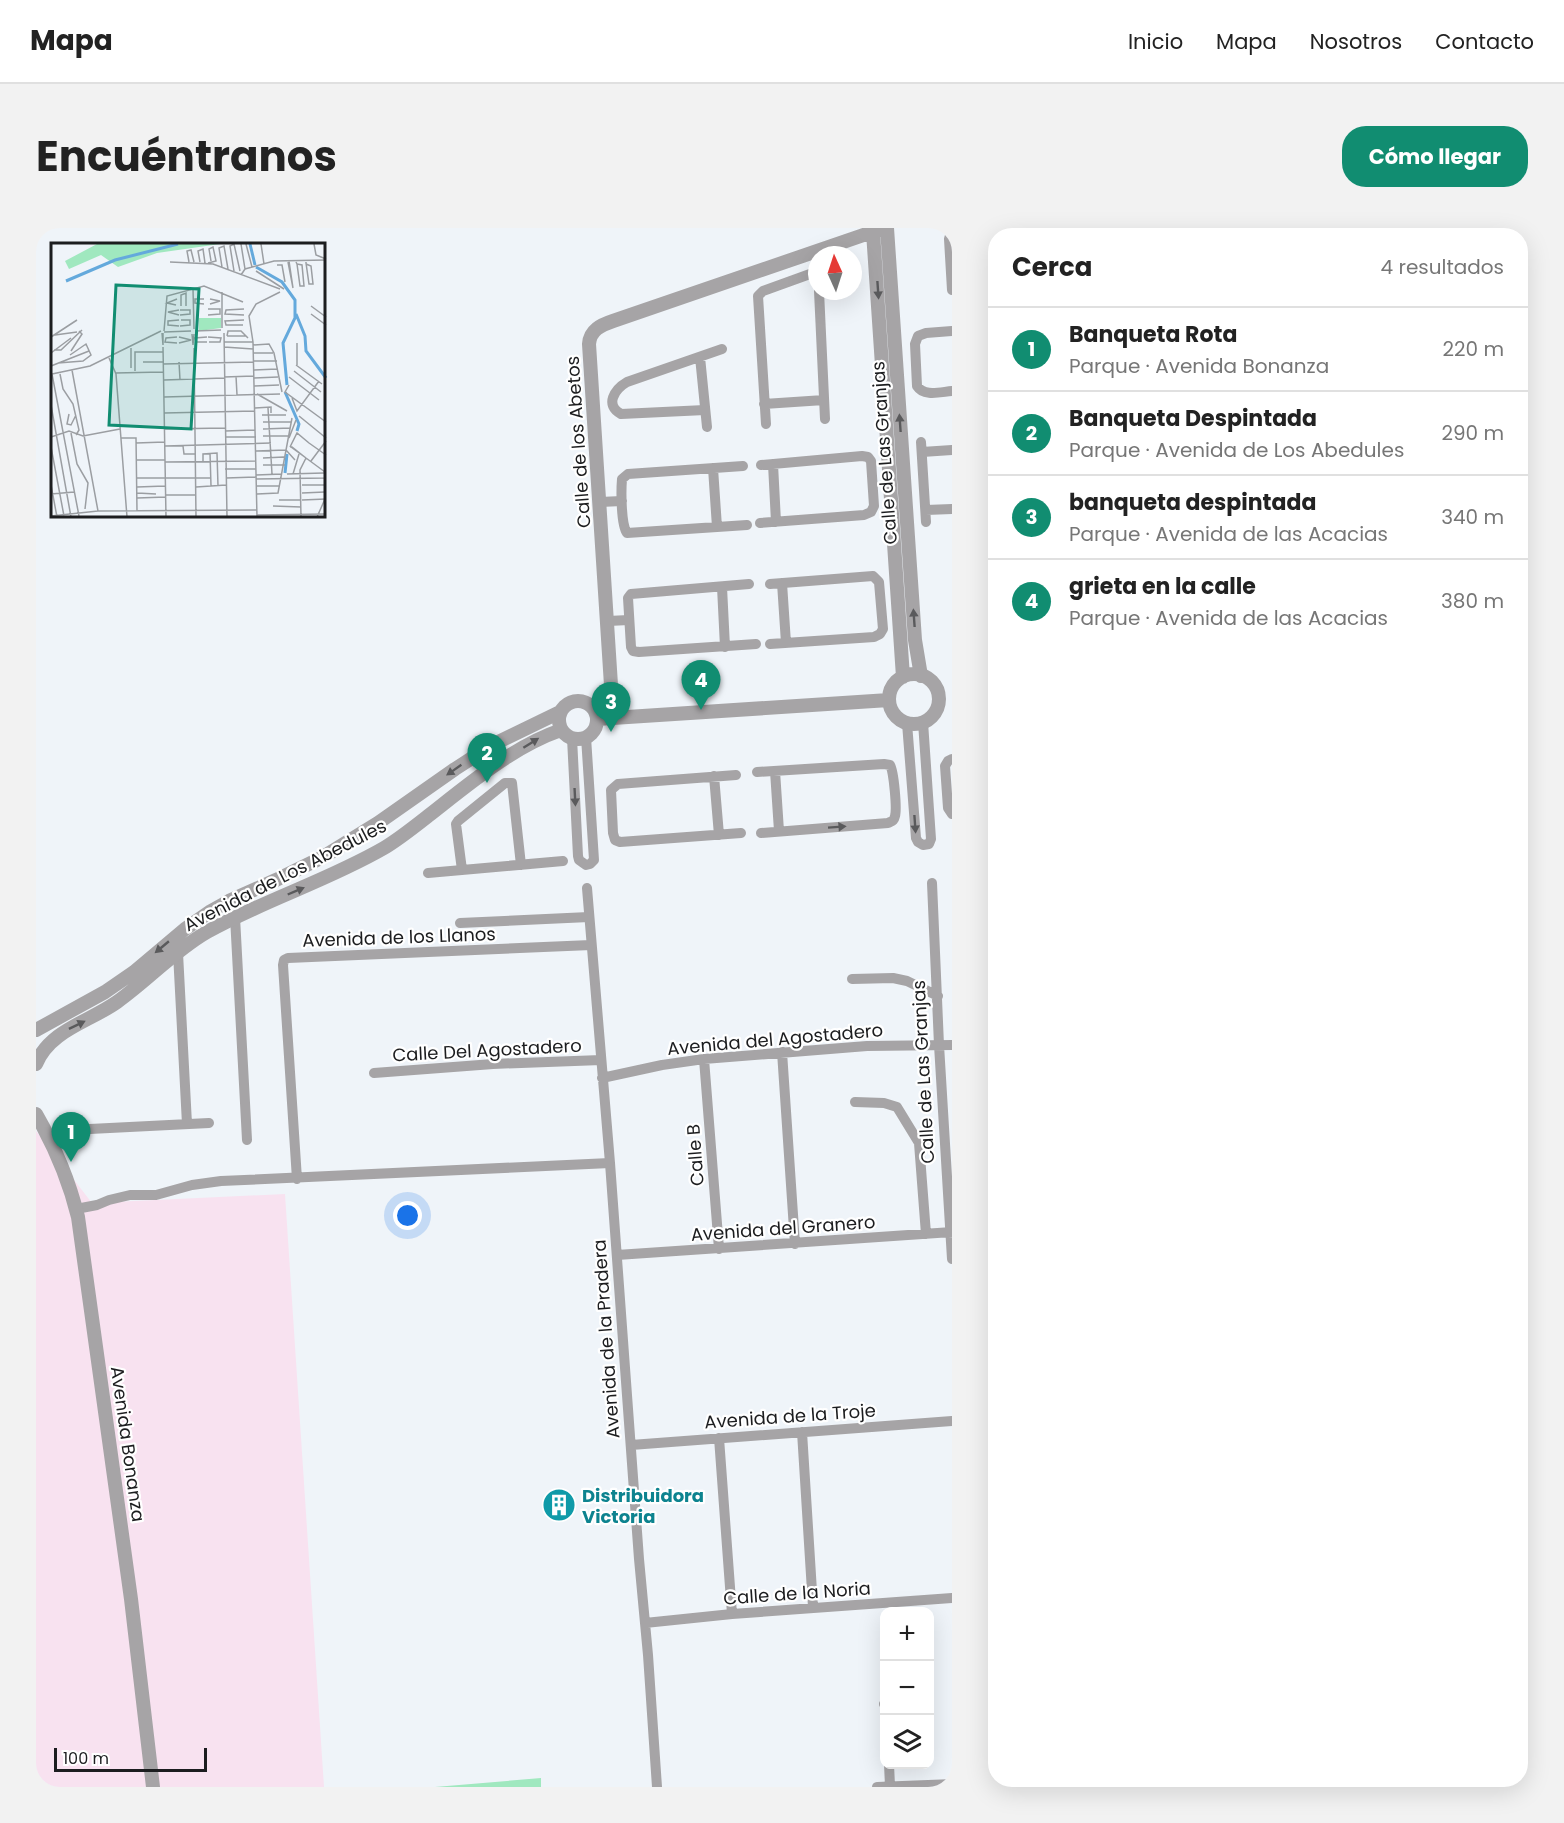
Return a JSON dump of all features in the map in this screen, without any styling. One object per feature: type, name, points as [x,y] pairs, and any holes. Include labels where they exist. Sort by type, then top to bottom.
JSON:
[{"type":"street","name":"Calle de los Abetos","points":[[595,713],[611,692],[590,337],[596,328],[613,321],[882,229]]},
{"type":"street","name":"Calle de Las Granjas","points":[[882,229],[896,365],[899,604],[903,677]]},
{"type":"street","name":"Calle de Las Granjas","points":[[882,229],[898,484],[921,676]]},
{"type":"street","points":[[952,229],[949,238],[952,290]]},
{"type":"street","points":[[783,263],[788,282]]},
{"type":"street","points":[[766,424],[758,296],[763,291],[808,275]]},
{"type":"street","points":[[819,300],[825,419]]},
{"type":"street","points":[[952,331],[926,333],[918,336],[915,344],[917,386],[920,390],[927,393],[952,391]]},
{"type":"street","points":[[705,410],[621,414],[612,405],[612,396],[616,389],[627,382],[722,349]]},
{"type":"street","points":[[700,357],[706,427]]},
{"type":"street","points":[[896,365],[916,363]]},
{"type":"street","points":[[592,398],[612,396]]},
{"type":"street","points":[[764,404],[824,400]]},
{"type":"street","points":[[952,450],[922,447],[926,516],[952,509]]},
{"type":"street","points":[[760,523],[864,515],[871,512],[874,506],[871,460],[868,457],[761,465]]},
{"type":"street","points":[[773,464],[776,522]]},
{"type":"street","points":[[743,466],[628,474],[622,479],[622,501],[624,529],[627,533],[747,525]]},
{"type":"street","points":[[713,468],[717,527]]},
{"type":"street","points":[[873,485],[924,483]]},
{"type":"street","points":[[600,502],[622,501]]},
{"type":"street","points":[[771,644],[786,643],[874,637],[880,634],[883,630],[879,582],[873,576],[776,583],[786,643]]},
{"type":"street","points":[[749,584],[633,593],[628,598],[631,647],[635,652],[756,644]]},
{"type":"street","points":[[722,587],[725,647]]},
{"type":"street","points":[[881,605],[899,604]]},
{"type":"street","points":[[608,621],[629,620]]},
{"type":"street","points":[[921,676],[933,683],[945,695],[930,718],[915,724],[907,723],[894,715],[890,708],[891,689],[903,677],[921,676]]},
{"type":"street","points":[[573,735],[578,856],[579,860],[586,865],[594,860],[592,815],[573,735],[558,718],[567,703],[578,700],[588,703],[595,713],[594,730],[573,735]]},
{"type":"street","points":[[595,713],[889,700]]},
{"type":"street","name":"Avenida de Los Abedules","points":[[36,1064],[48,1044],[62,1032],[116,1003],[185,929],[211,911],[307,866],[378,823],[492,746],[560,712]]},
{"type":"street","points":[[907,723],[916,838],[921,845],[926,845],[931,839],[923,722]]},
{"type":"street","name":"Avenida de Los Abedules","points":[[36,1030],[105,992],[138,977],[235,917],[334,874],[377,852],[500,762],[543,736],[573,735]]},
{"type":"street","points":[[952,759],[945,766],[948,808],[952,814]]},
{"type":"street","points":[[758,772],[890,765],[893,771],[895,796],[895,816],[893,821],[888,823],[761,833]]},
{"type":"street","points":[[775,771],[779,831]]},
{"type":"street","points":[[736,775],[618,784],[611,790],[614,838],[620,842],[741,833]]},
{"type":"street","points":[[714,776],[719,835]]},
{"type":"street","points":[[462,870],[456,824],[460,818],[505,783],[512,783],[521,865]]},
{"type":"street","points":[[471,784],[482,800]]},
{"type":"street","points":[[928,792],[947,791]]},
{"type":"street","points":[[895,796],[913,794]]},
{"type":"street","points":[[592,815],[612,813]]},
{"type":"street","points":[[378,823],[387,832],[391,843]]},
{"type":"street","points":[[365,831],[369,843],[377,852]]},
{"type":"street","points":[[428,873],[563,861]]},
{"type":"street","name":"Calle de Las Granjas","points":[[932,883],[952,1259]]},
{"type":"street","name":"Avenida de la Pradera","points":[[587,888],[657,1787]]},
{"type":"street","points":[[235,917],[247,1140]]},
{"type":"street","points":[[460,923],[589,917]]},
{"type":"street","name":"Avenida de los Llanos","points":[[297,1179],[284,960],[288,958],[591,945]]},
{"type":"street","points":[[178,953],[187,1124]]},
{"type":"street","points":[[852,980],[893,978],[907,981],[938,996]]},
{"type":"street","name":"Avenida del Agostadero","points":[[602,1078],[704,1059],[867,1046],[952,1045]]},
{"type":"street","points":[[782,1052],[795,1244]]},
{"type":"street","name":"Calle B","points":[[704,1059],[719,1249]]},
{"type":"street","name":"Calle Del Agostadero","points":[[374,1073],[493,1064],[601,1060]]},
{"type":"street","points":[[855,1102],[884,1102],[897,1107],[919,1143],[926,1234]]},
{"type":"street","name":"Avenida Bonanza","points":[[36,1114],[49,1137],[69,1184],[76,1209],[131,1599],[153,1787]]},
{"type":"street","points":[[70,1130],[209,1123]]},
{"type":"street","points":[[76,1209],[130,1195],[156,1195],[192,1185],[260,1179],[609,1163]]},
{"type":"street","name":"Avenida del Granero","points":[[616,1255],[951,1232]]},
{"type":"street","name":"Avenida de la Troje","points":[[631,1445],[952,1421]]},
{"type":"street","points":[[802,1432],[813,1607]]},
{"type":"street","points":[[719,1438],[732,1614]]},
{"type":"street","name":"Calle de la Noria","points":[[645,1623],[813,1607],[952,1598]]},
{"type":"street","points":[[889,1769],[890,1786]]},
{"type":"street","points":[[877,1787],[952,1784]]},
{"type":"shaded area","points":[[36,1131],[92,1203],[285,1194],[324,1787],[36,1787]]},
{"type":"green space","points":[[541,1778],[541,1787],[435,1787]]},
{"type":"place","name":"grieta en la calle","points":[[701,710]]},
{"type":"place","name":"banqueta despintada","points":[[611,732]]},
{"type":"place","name":"Banqueta Despintada","points":[[487,783]]},
{"type":"place","name":"Banqueta Rota","points":[[71,1162]]},
{"type":"place","name":"Distribuidora Victoria","points":[[559,1505]]}]
